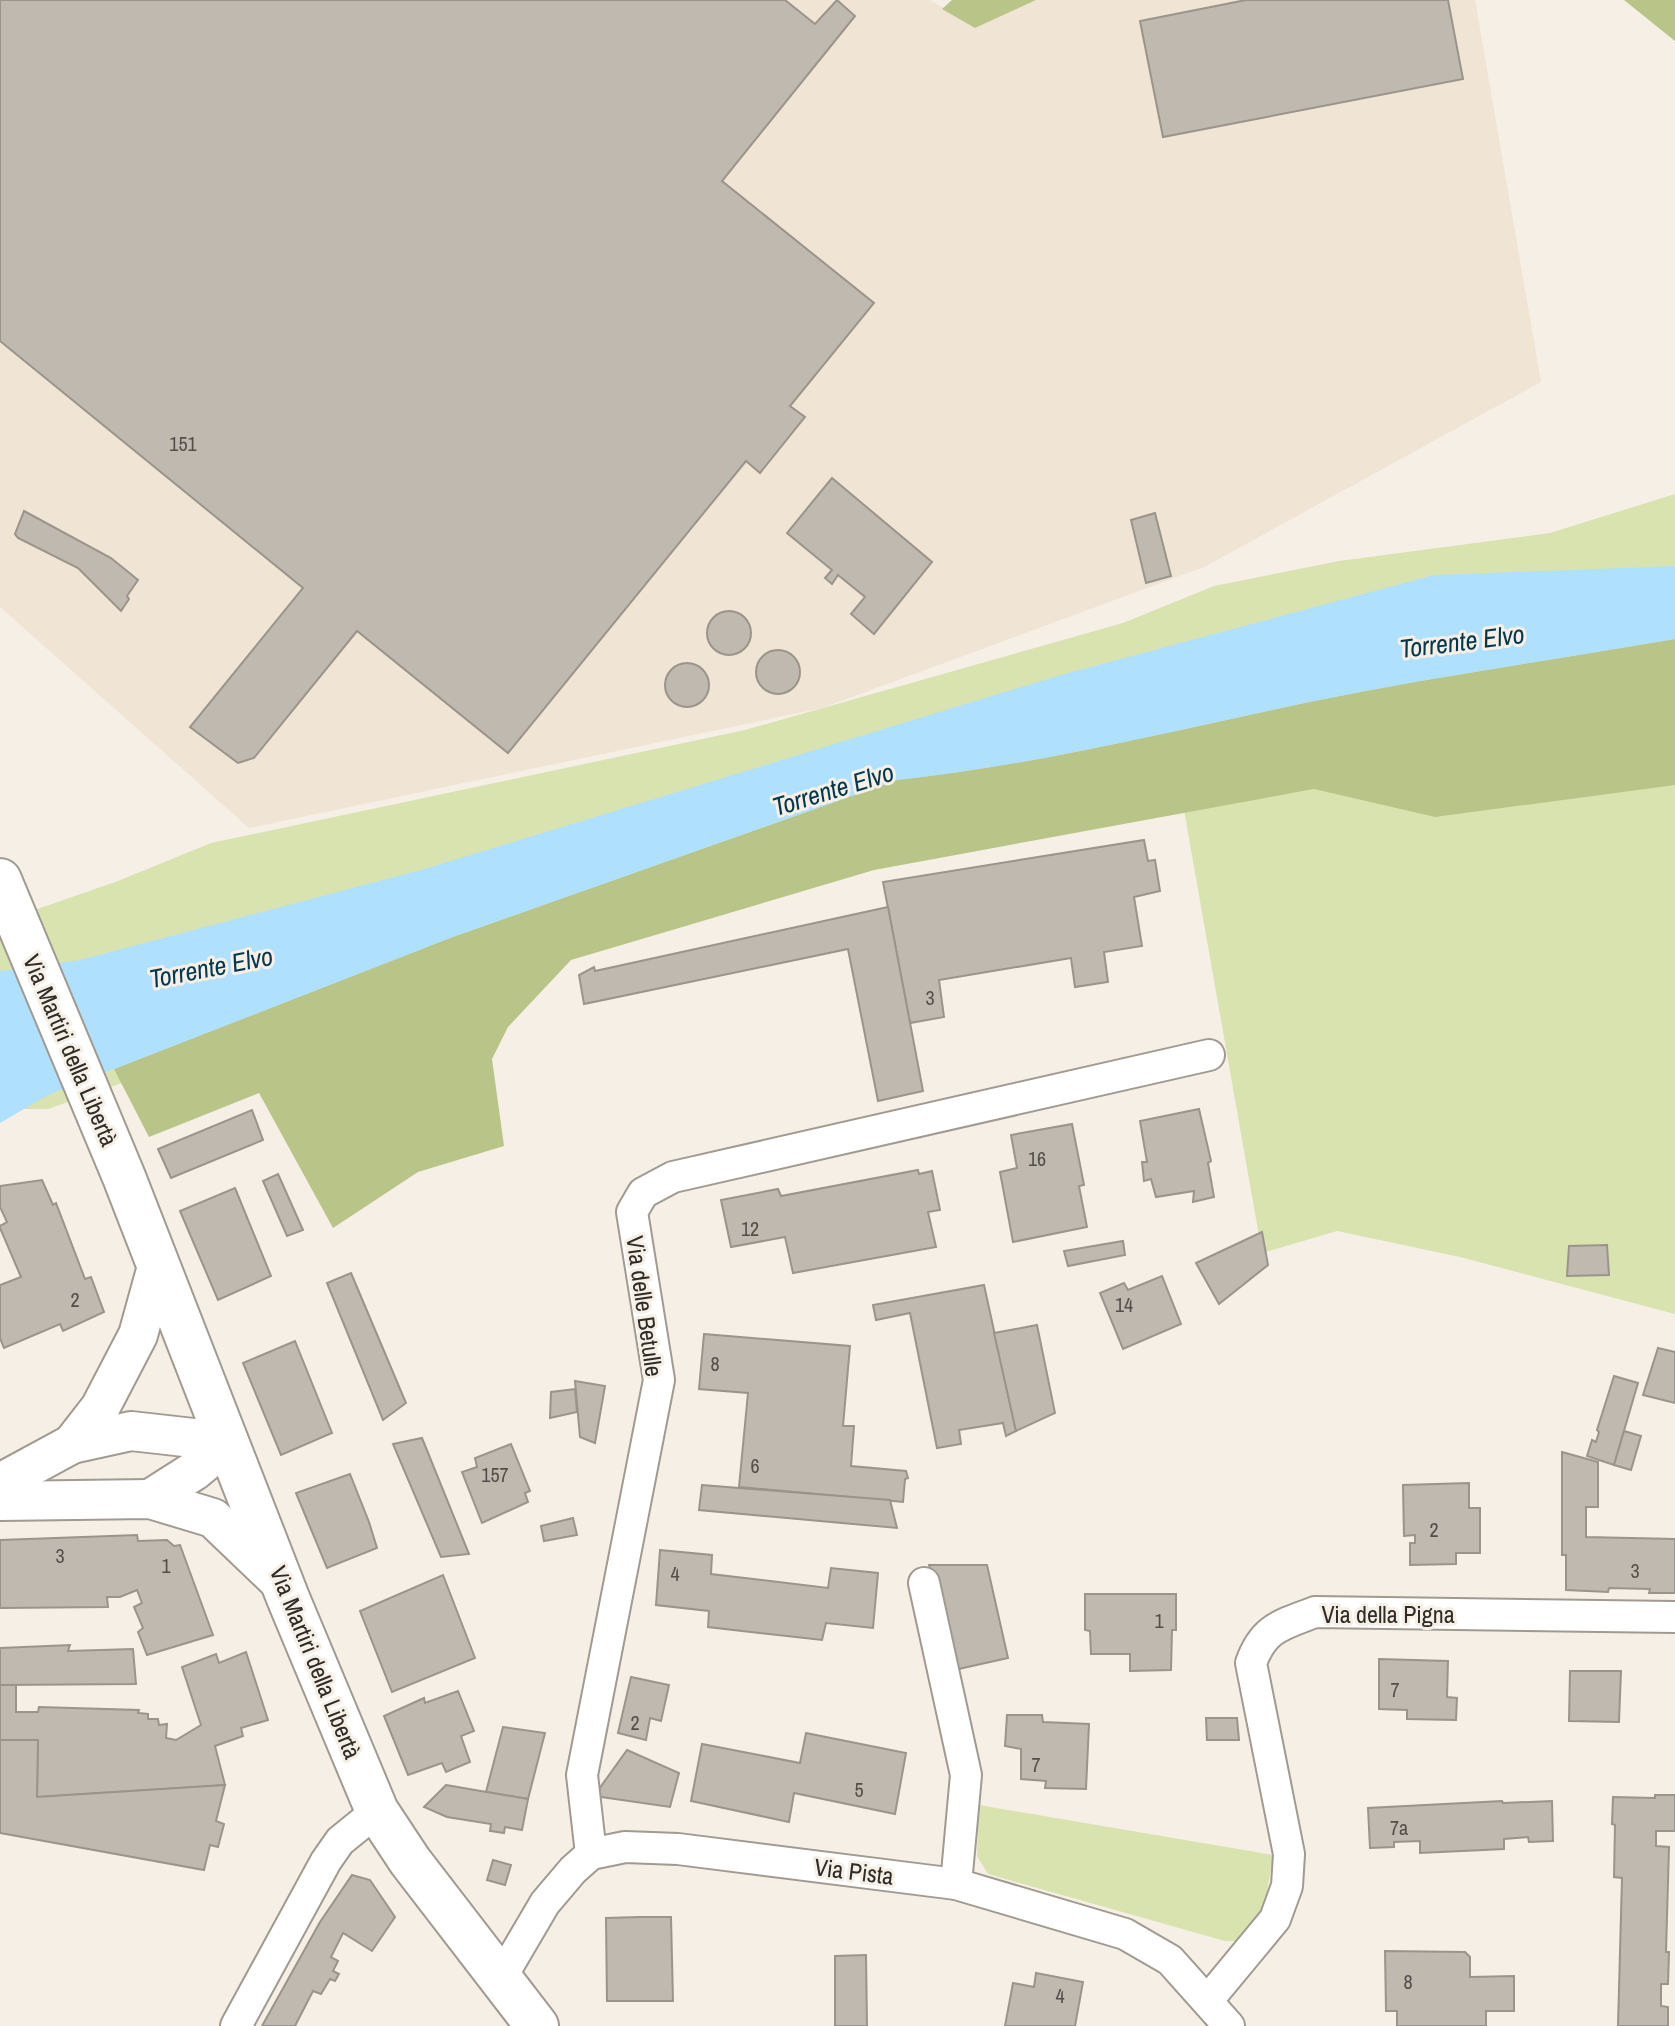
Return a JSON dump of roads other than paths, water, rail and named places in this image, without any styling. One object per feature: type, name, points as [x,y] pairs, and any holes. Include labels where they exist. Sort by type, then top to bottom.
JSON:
[{"type":"main road","name":"Via Martiri della Libertà","points":[[0,880],[124,1177],[283,1585],[377,1811],[410,1861],[537,2026]]},
{"type":"street","name":"Via delle Betulle","points":[[591,1854],[582,1775],[659,1380],[632,1212],[643,1193],[673,1177],[1209,1055]]},
{"type":"street","points":[[72,1444],[100,1408],[138,1335],[158,1263]]},
{"type":"street","points":[[0,1483],[72,1444],[131,1431],[229,1442]]},
{"type":"street","points":[[150,1499],[194,1471],[229,1442]]},
{"type":"street","points":[[0,1501],[150,1499],[213,1518],[283,1585]]},
{"type":"street","points":[[924,1583],[966,1775],[956,1884]]},
{"type":"street","name":"Via della Pigna","points":[[1208,2000],[1275,1919],[1287,1886],[1289,1854],[1251,1663],[1259,1642],[1281,1625],[1315,1612],[1675,1617]]},
{"type":"street","points":[[236,2026],[326,1861],[340,1841],[377,1811]]},
{"type":"street","name":"Via Pista","points":[[591,1854],[625,1847],[678,1849],[956,1884],[1125,1934],[1170,1960],[1229,2026]]},
{"type":"street","points":[[501,1978],[545,1903],[591,1854]]},
{"type":"water","name":"Torrente Elvo","points":[[1675,566],[1675,639],[1354,693],[1001,766],[897,780],[450,938],[50,1094],[0,1123],[0,971],[80,960],[421,870],[1061,675],[1434,575]]}]
